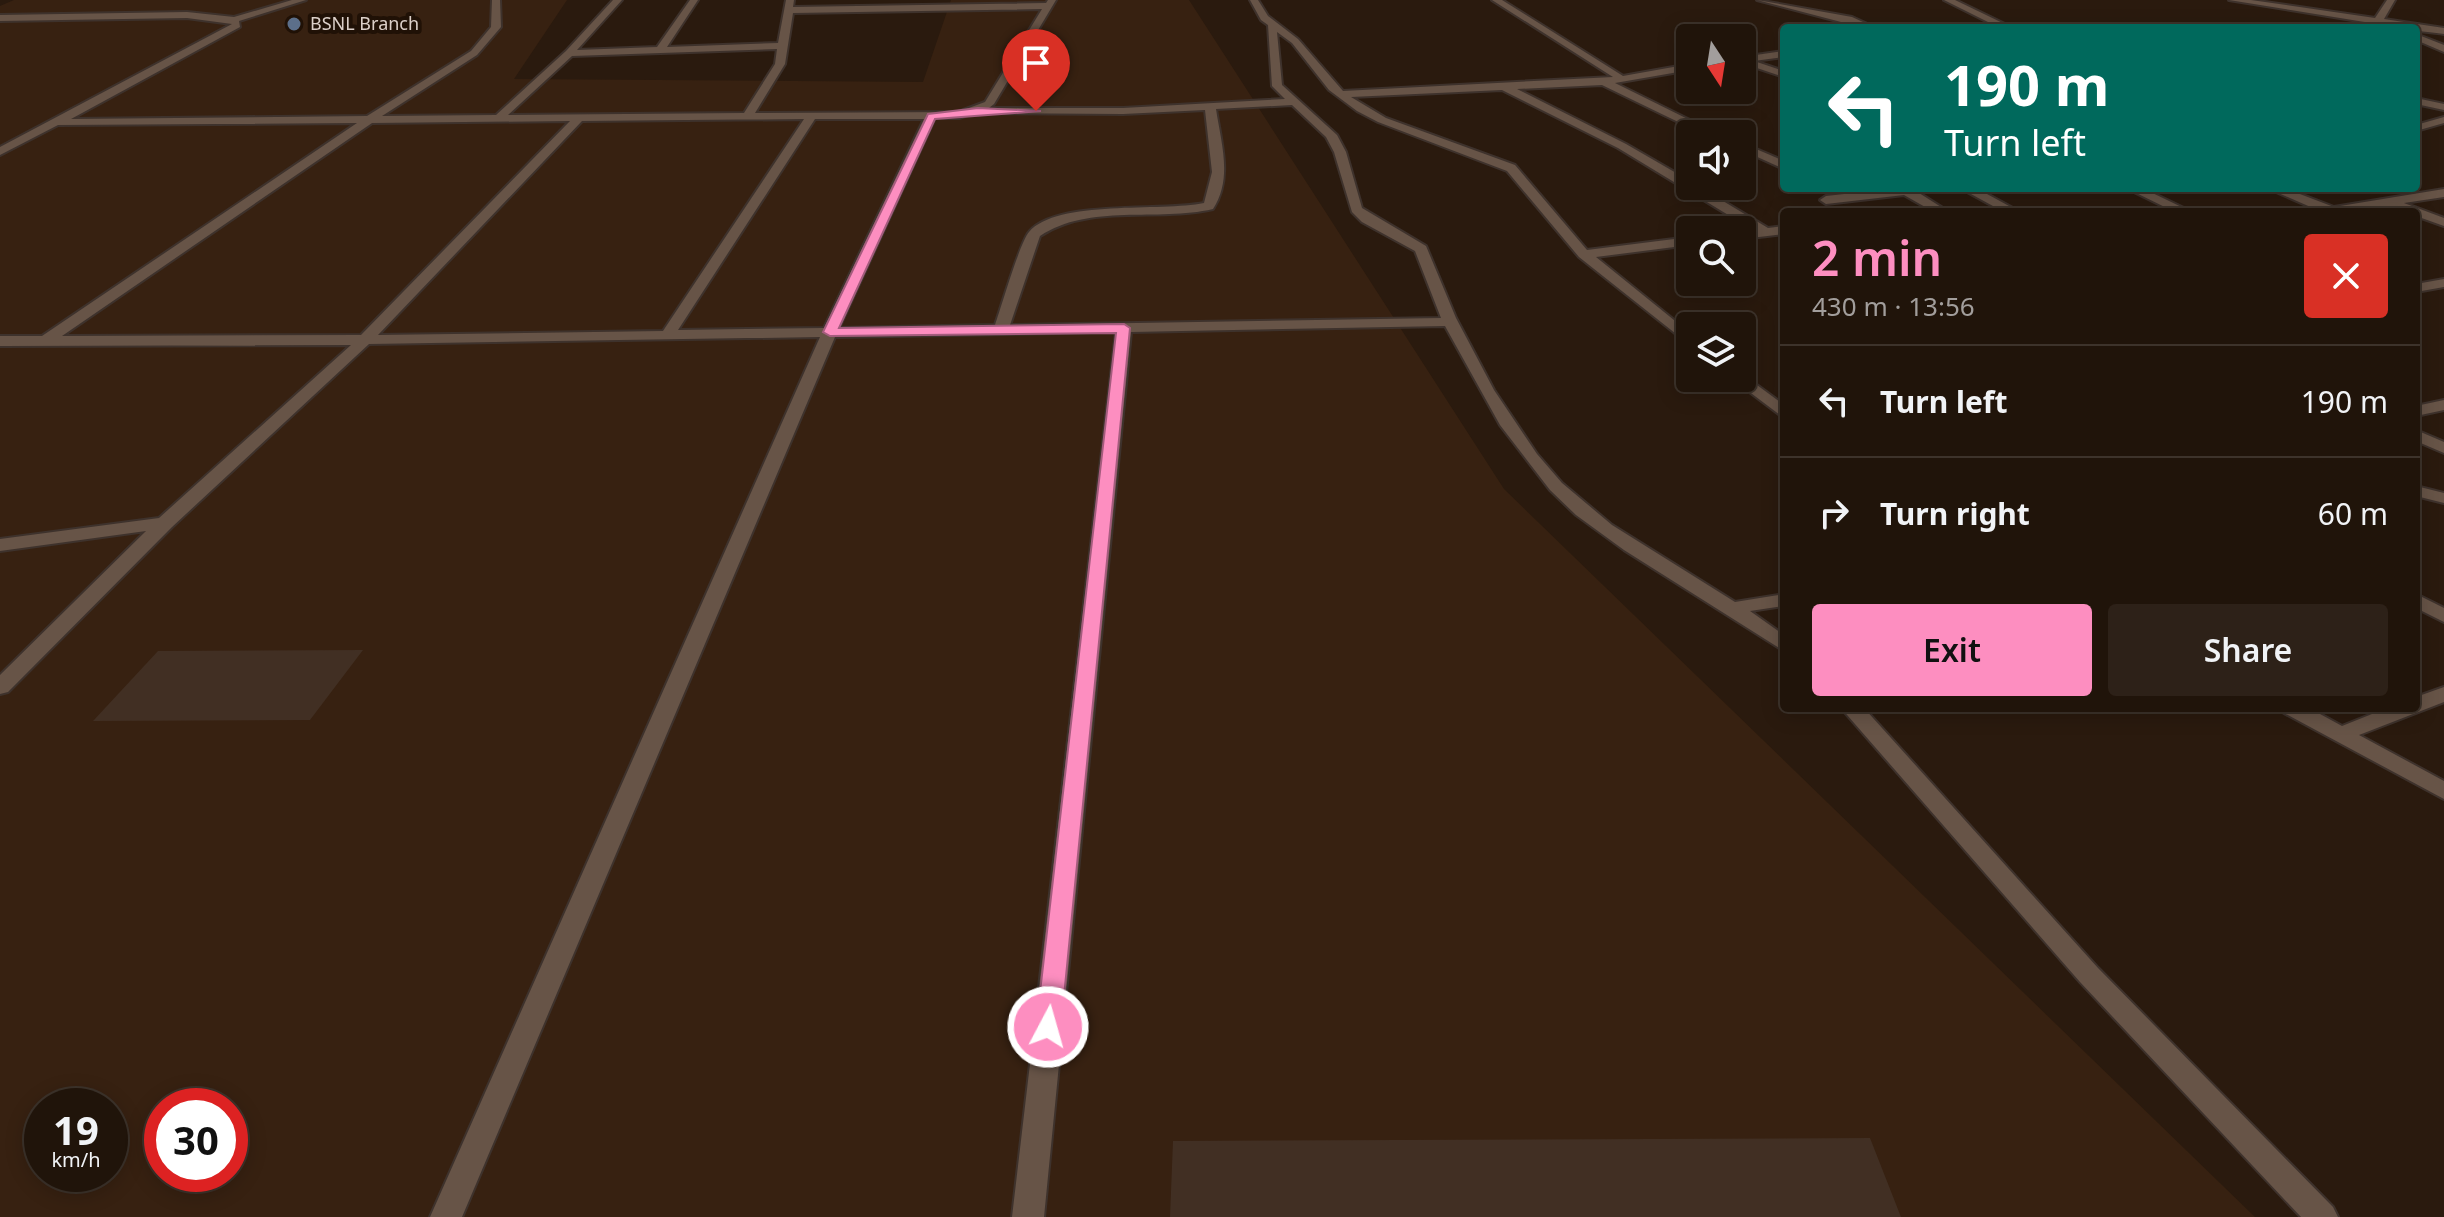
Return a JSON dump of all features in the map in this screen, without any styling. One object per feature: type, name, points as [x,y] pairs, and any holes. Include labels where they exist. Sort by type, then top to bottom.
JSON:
[{"type":"street","points":[[0,18],[187,15],[234,20],[302,0]]},
{"type":"street","points":[[47,340],[487,40],[498,18],[496,0]]},
{"type":"street","points":[[498,119],[569,53],[618,0]]},
{"type":"street","points":[[660,50],[694,0]]},
{"type":"street","points":[[905,8],[913,0]]},
{"type":"street","points":[[1254,0],[1272,26],[1295,41],[1327,82],[1341,94],[1382,120],[1511,168],[1584,254],[1676,329]]},
{"type":"street","points":[[1496,0],[1619,77]]},
{"type":"street","points":[[1761,0],[1787,9],[1863,24]]},
{"type":"street","points":[[1948,0],[1999,24]]},
{"type":"street","points":[[2233,0],[2398,24]]},
{"type":"street","points":[[2378,21],[2391,0]]},
{"type":"street","points":[[747,117],[773,79],[783,46],[789,5],[905,8],[1050,3]]},
{"type":"street","points":[[978,111],[989,104],[1050,3]]},
{"type":"street","points":[[0,152],[201,47],[237,25],[234,20]]},
{"type":"street","points":[[2378,21],[2384,24]]},
{"type":"street","points":[[1272,26],[1277,86],[1331,135],[1340,152],[1356,209],[1367,219],[1421,249],[1449,322],[1508,420],[1551,482],[1581,511],[1733,608],[1780,642]]},
{"type":"street","points":[[2420,27],[2444,31]]},
{"type":"street","points":[[2420,39],[2444,49]]},
{"type":"street","points":[[569,53],[783,46]]},
{"type":"street","points":[[1756,58],[1780,55]]},
{"type":"street","points":[[1756,65],[1780,73]]},
{"type":"street","points":[[1341,94],[1604,82],[1676,69]]},
{"type":"street","points":[[1604,82],[1683,120]]},
{"type":"street","points":[[1505,87],[1622,146],[1766,232]]},
{"type":"street","points":[[57,122],[931,116],[978,111],[1210,108],[1293,102]]},
{"type":"street","points":[[2420,102],[2444,107]]},
{"type":"street","points":[[1000,331],[1034,234],[1042,226],[1072,217],[1176,213],[1209,206],[1217,192],[1218,175],[1210,108]]},
{"type":"street","points":[[446,1217],[830,332],[931,116]]},
{"type":"street","points":[[669,332],[811,117]]},
{"type":"street","points":[[0,687],[165,523],[365,340],[578,119]]},
{"type":"street","points":[[2420,127],[2444,120]]},
{"type":"street","points":[[1756,151],[1780,160]]},
{"type":"street","points":[[1815,192],[1839,208]]},
{"type":"street","points":[[1826,200],[1908,192],[1936,208]]},
{"type":"street","points":[[1974,192],[2006,208]]},
{"type":"street","points":[[2141,192],[2177,208]]},
{"type":"street","points":[[2282,192],[2320,208]]},
{"type":"street","points":[[2353,208],[2444,193]]},
{"type":"street","points":[[2387,202],[2404,208]]},
{"type":"street","points":[[2420,214],[2444,222]]},
{"type":"street","points":[[1756,233],[1780,230]]},
{"type":"street","points":[[1584,254],[1676,243]]},
{"type":"street","points":[[2420,287],[2444,283]]},
{"type":"street","points":[[0,341],[365,340],[669,332],[1000,331],[1449,322]]},
{"type":"street","points":[[1028,1217],[1124,328]]},
{"type":"street","points":[[1756,391],[1780,410]]},
{"type":"street","points":[[2420,410],[2444,405]]},
{"type":"street","points":[[2420,437],[2444,448]]},
{"type":"street","points":[[2420,492],[2444,498]]},
{"type":"street","points":[[0,545],[165,523]]},
{"type":"street","points":[[1733,608],[1780,601]]},
{"type":"street","points":[[2420,602],[2444,616]]},
{"type":"street","points":[[2420,703],[2444,694]]},
{"type":"street","points":[[1856,712],[2089,975],[2322,1217]]},
{"type":"street","points":[[2300,712],[2444,791]]},
{"type":"street","points":[[2341,734],[2398,712]]},
{"type":"shaded area","points":[[14,0],[567,0],[514,79],[923,82],[951,0],[1189,0],[1504,489],[2255,1217],[0,1217],[0,6]]},
{"type":"building","points":[[363,650],[310,720],[93,721],[158,651]]},
{"type":"building","points":[[1870,1138],[1901,1217],[1170,1217],[1173,1141]]},
{"type":"place","name":"BSNL Branch","points":[[294,24]]},
{"type":"route","points":[[1036,111],[978,111],[931,116],[830,332],[1124,328],[1048,1027]]}]
